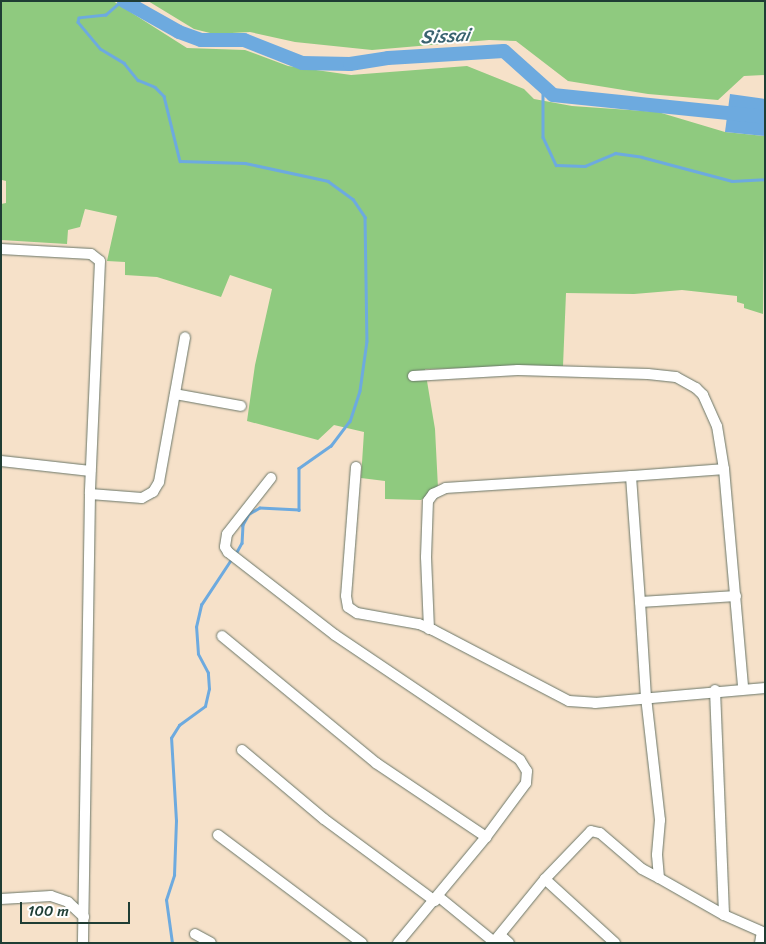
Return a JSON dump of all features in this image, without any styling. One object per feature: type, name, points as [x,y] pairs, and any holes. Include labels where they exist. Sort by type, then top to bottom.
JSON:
[{"type":"street","points":[[1,249],[91,254],[98,258],[90,471],[83,943]]},
{"type":"street","points":[[90,494],[142,498],[153,492],[158,482],[185,337]]},
{"type":"street","points":[[412,376],[518,370],[676,377],[696,388],[710,407],[717,426],[724,469],[743,688]]},
{"type":"street","points":[[175,394],[241,406]]},
{"type":"street","points":[[1,461],[90,471]]},
{"type":"street","points":[[356,467],[346,596],[348,606],[365,616],[429,628],[569,701],[595,703],[715,690],[765,688]]},
{"type":"street","points":[[429,628],[426,557],[428,501],[433,494],[446,488],[724,469]]},
{"type":"street","points":[[631,476],[646,697],[660,820],[656,847],[659,878]]},
{"type":"street","points":[[271,478],[226,534],[225,547],[228,552],[335,635],[520,760],[528,771],[526,783],[486,837],[437,899],[398,943]]},
{"type":"street","points":[[640,602],[736,596]]},
{"type":"street","points":[[222,636],[376,763],[486,837]]},
{"type":"street","points":[[715,690],[724,915]]},
{"type":"street","points":[[242,750],[324,819],[495,940],[509,943]]},
{"type":"street","points":[[495,940],[545,879],[591,831],[600,833],[642,869],[762,936]]},
{"type":"street","points":[[218,835],[362,943]]},
{"type":"street","points":[[545,879],[615,943]]},
{"type":"street","points":[[1,899],[50,896],[68,902],[84,917]]},
{"type":"street","points":[[195,934],[211,943]]},
{"type":"green space","points":[[1,1],[113,1],[187,48],[245,50],[288,66],[351,75],[467,66],[524,89],[534,99],[572,106],[658,112],[725,132],[765,136],[763,314],[744,308],[744,304],[737,302],[737,296],[682,290],[634,294],[566,293],[563,366],[425,369],[435,429],[438,488],[421,500],[385,499],[385,481],[361,478],[364,432],[334,425],[318,440],[247,421],[255,365],[272,289],[230,275],[221,297],[157,277],[125,275],[125,262],[107,261],[117,216],[85,209],[80,227],[68,230],[67,244],[1,240],[1,204],[6,203],[6,181],[2,180],[1,171]]},
{"type":"green space","points":[[148,1],[765,1],[765,75],[744,76],[718,100],[648,94],[568,81],[516,41],[489,40],[372,50],[295,42],[250,32],[214,34],[194,29]]},
{"type":"water","points":[[730,94],[765,99],[765,136],[725,132]]},
{"type":"waterway","points":[[122,1],[106,15],[79,18],[78,22],[101,49],[124,63],[138,80],[155,87],[164,96],[180,161],[245,163],[328,181],[353,199],[365,217],[367,341],[360,391],[350,421],[331,446],[299,468],[299,510],[260,508],[249,514],[243,525],[242,543],[236,554]]},
{"type":"waterway","name":"Sissai","points":[[124,1],[179,32],[201,40],[244,40],[302,63],[350,64],[388,58],[504,51],[553,95],[765,117]]},
{"type":"waterway","points":[[543,86],[543,137],[556,165],[585,166],[615,153],[642,157],[732,181],[765,179]]},
{"type":"waterway","points":[[172,943],[166,900],[174,875],[176,821],[171,738],[179,725],[205,706],[209,689],[208,673],[198,654],[196,627],[201,605],[232,558]]}]
